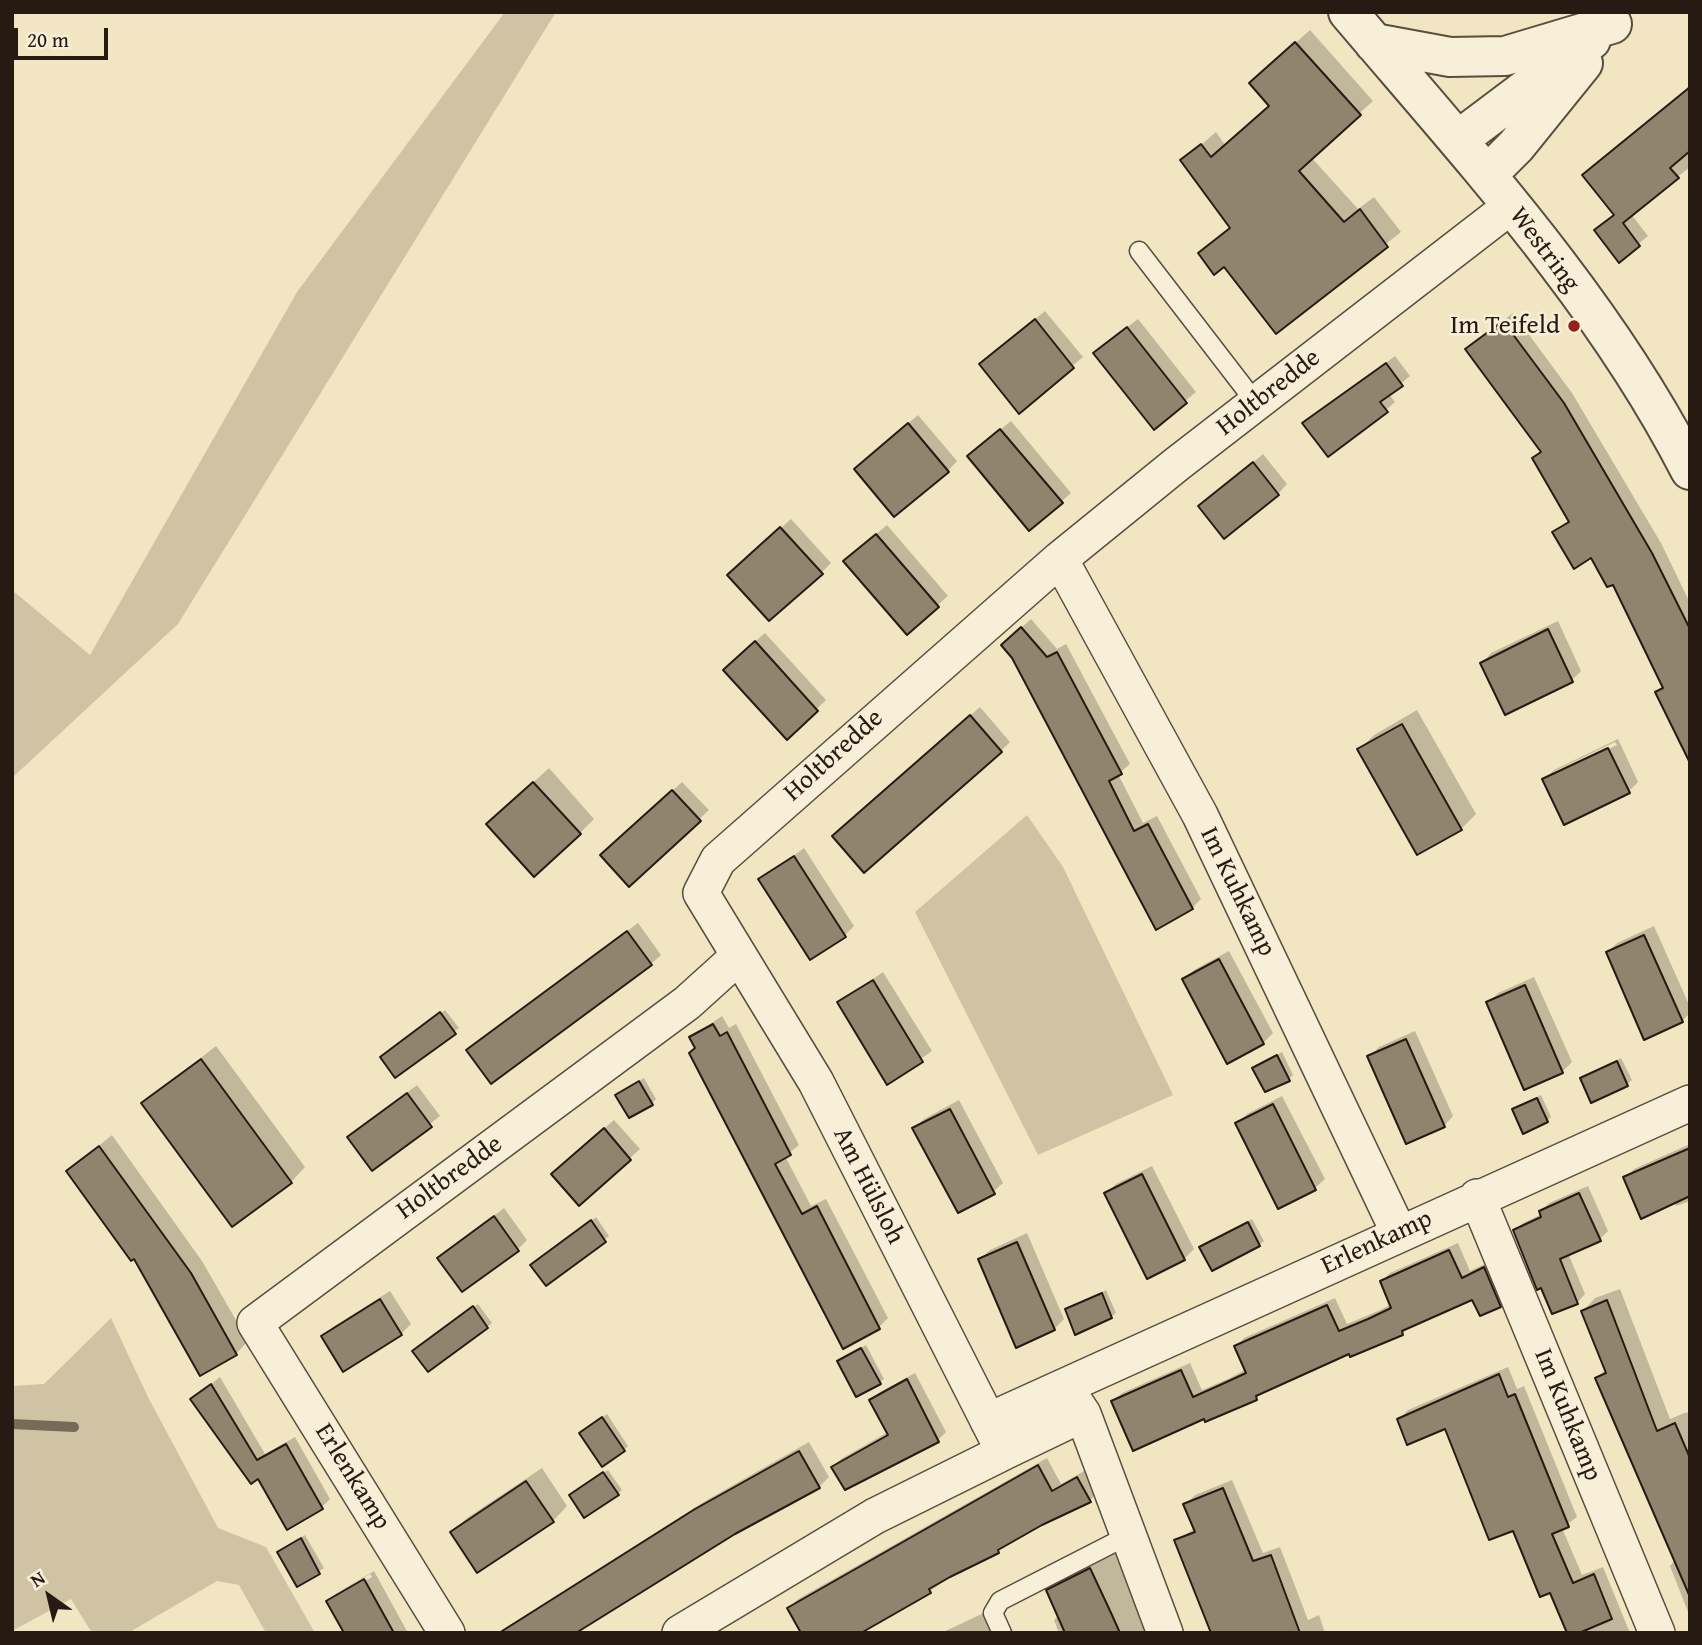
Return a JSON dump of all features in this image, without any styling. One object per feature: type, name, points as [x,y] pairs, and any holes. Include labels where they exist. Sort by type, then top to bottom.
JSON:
[{"type":"street","name":"Westring","points":[[1348,12],[1487,175],[1601,326],[1690,470]]},
{"type":"street","points":[[1374,43],[1450,57],[1505,56],[1619,18]]},
{"type":"street","points":[[1458,140],[1619,18]]},
{"type":"street","points":[[1487,175],[1516,146],[1619,18]]},
{"type":"street","name":"Holtbredde","points":[[255,1322],[687,1003],[738,956],[701,894],[718,860],[1060,559],[1511,206]]},
{"type":"street","name":"Im Kuhkamp","points":[[1060,559],[1200,815],[1399,1233]]},
{"type":"street","name":"Am Hülsloh","points":[[738,956],[816,1083],[988,1421]]},
{"type":"street","name":"Erlenkamp","points":[[680,1633],[724,1621],[875,1516],[1004,1452],[1074,1400],[1399,1233],[1690,1103]]},
{"type":"street","name":"Im Kuhkamp","points":[[1477,1197],[1657,1633]]},
{"type":"street","name":"Erlenkamp","points":[[255,1322],[447,1633]]},
{"type":"street","points":[[1074,1400],[1166,1633]]},
{"type":"street","name":"Erlenkamp","points":[[988,1421],[1074,1400]]},
{"type":"street","points":[[988,1421],[1004,1452]]},
{"type":"lane","points":[[1139,251],[1256,403]]},
{"type":"lane","points":[[1002,1633],[993,1613],[1000,1601],[1129,1535]]},
{"type":"shaded area","points":[[505,12],[556,12],[178,624],[12,778],[12,590],[90,655],[297,292]]},
{"type":"shaded area","points":[[1027,815],[1063,867],[1173,1095],[1038,1155],[915,912]]},
{"type":"shaded area","points":[[111,1318],[148,1397],[218,1528],[266,1547],[315,1633],[266,1633],[239,1585],[217,1581],[128,1633],[92,1633],[71,1599],[12,1631],[12,1386],[44,1384]]},
{"type":"building","points":[[1295,42],[1361,115],[1299,171],[1344,222],[1360,209],[1388,247],[1276,334],[1224,267],[1214,275],[1198,253],[1230,228],[1180,160],[1201,144],[1211,157],[1269,106],[1249,83]]},
{"type":"building","points":[[1690,87],[1690,151],[1670,168],[1679,178],[1623,223],[1640,246],[1619,263],[1594,230],[1614,215],[1582,175]]},
{"type":"building","points":[[1035,319],[1074,368],[1019,414],[979,364]]},
{"type":"building","points":[[1503,321],[1564,403],[1652,553],[1690,629],[1690,763],[1655,692],[1663,688],[1613,585],[1607,587],[1591,558],[1574,569],[1552,532],[1569,522],[1532,458],[1541,452],[1465,349]]},
{"type":"building","points":[[1127,327],[1187,403],[1154,430],[1093,353]]},
{"type":"building","points":[[1386,363],[1403,386],[1380,402],[1388,412],[1328,457],[1302,423]]},
{"type":"building","points":[[908,423],[949,472],[894,517],[854,469]]},
{"type":"building","points":[[1000,429],[1063,503],[1029,531],[967,456]]},
{"type":"building","points":[[1253,462],[1279,495],[1224,539],[1198,506]]},
{"type":"building","points":[[780,527],[823,574],[769,621],[727,575]]},
{"type":"building","points":[[876,534],[939,607],[907,635],[843,561]]},
{"type":"building","points":[[1021,627],[1047,657],[1057,652],[1122,774],[1109,781],[1134,831],[1148,824],[1193,909],[1156,930],[1012,658],[1001,645]]},
{"type":"building","points":[[1548,629],[1573,682],[1505,715],[1480,663]]},
{"type":"building","points":[[755,641],[818,711],[787,740],[723,670]]},
{"type":"building","points":[[970,715],[1002,752],[864,873],[832,836]]},
{"type":"building","points":[[1402,724],[1462,830],[1417,855],[1357,749]]},
{"type":"building","points":[[1608,748],[1630,793],[1564,825],[1542,779]]},
{"type":"building","points":[[533,782],[581,834],[534,877],[486,824]]},
{"type":"building","points":[[672,790],[701,821],[629,887],[600,855]]},
{"type":"building","points":[[794,856],[846,937],[810,960],[758,879]]},
{"type":"building","points":[[627,931],[652,965],[491,1084],[466,1050]]},
{"type":"building","points":[[1644,935],[1683,1022],[1644,1040],[1606,952]]},
{"type":"building","points":[[1219,959],[1264,1044],[1227,1064],[1182,979]]},
{"type":"building","points":[[873,980],[923,1062],[887,1085],[837,1002]]},
{"type":"building","points":[[1525,985],[1563,1073],[1524,1090],[1486,1002]]},
{"type":"building","points":[[440,1012],[456,1034],[395,1078],[380,1057]]},
{"type":"building","points":[[713,1024],[720,1036],[727,1032],[791,1155],[775,1164],[802,1214],[817,1206],[880,1329],[843,1349],[689,1053],[695,1048],[689,1037]]},
{"type":"building","points":[[1406,1039],[1445,1127],[1406,1144],[1367,1056]]},
{"type":"building","points":[[1277,1055],[1290,1081],[1265,1092],[1252,1068]]},
{"type":"building","points":[[201,1059],[292,1183],[232,1227],[141,1103]]},
{"type":"building","points":[[1617,1061],[1628,1086],[1591,1103],[1580,1078]]},
{"type":"building","points":[[639,1081],[653,1105],[629,1118],[615,1095]]},
{"type":"building","points":[[407,1093],[432,1127],[372,1171],[347,1137]]},
{"type":"building","points":[[1537,1098],[1548,1122],[1523,1134],[1512,1109]]},
{"type":"building","points":[[1273,1104],[1316,1190],[1278,1209],[1235,1123]]},
{"type":"building","points":[[950,1109],[995,1194],[958,1213],[912,1128]]},
{"type":"building","points":[[604,1128],[631,1160],[579,1206],[551,1174]]},
{"type":"building","points":[[99,1146],[191,1273],[237,1355],[200,1376],[134,1259],[131,1261],[66,1171]]},
{"type":"building","points":[[1690,1148],[1690,1196],[1641,1219],[1623,1177]]},
{"type":"building","points":[[1142,1174],[1185,1260],[1147,1279],[1104,1193]]},
{"type":"building","points":[[1579,1193],[1601,1241],[1560,1259],[1578,1304],[1552,1314],[1541,1288],[1537,1290],[1513,1230],[1541,1217],[1539,1211]]},
{"type":"building","points":[[494,1216],[519,1251],[462,1292],[437,1258]]},
{"type":"building","points":[[591,1220],[606,1242],[546,1286],[530,1265]]},
{"type":"building","points":[[1248,1222],[1260,1246],[1212,1271],[1199,1247]]},
{"type":"building","points":[[1017,1242],[1055,1330],[1016,1348],[978,1259]]},
{"type":"building","points":[[1449,1250],[1462,1278],[1484,1267],[1501,1307],[1480,1316],[1472,1300],[1402,1331],[1403,1335],[1350,1357],[1349,1354],[1256,1396],[1257,1400],[1205,1422],[1204,1419],[1133,1451],[1111,1401],[1181,1370],[1193,1397],[1246,1373],[1234,1346],[1327,1305],[1339,1331],[1368,1319],[1391,1308],[1380,1281]]},
{"type":"building","points":[[1102,1293],[1112,1318],[1075,1335],[1065,1309]]},
{"type":"building","points":[[380,1299],[402,1335],[343,1372],[321,1336]]},
{"type":"building","points":[[1607,1300],[1657,1431],[1675,1423],[1690,1458],[1690,1597],[1595,1378],[1606,1373],[1581,1311]]},
{"type":"building","points":[[473,1306],[488,1328],[428,1372],[412,1351]]},
{"type":"building","points":[[861,1348],[881,1384],[856,1397],[837,1361]]},
{"type":"building","points":[[1499,1374],[1508,1397],[1515,1394],[1569,1527],[1552,1534],[1573,1583],[1594,1574],[1612,1619],[1579,1633],[1567,1633],[1550,1593],[1540,1597],[1513,1531],[1489,1540],[1445,1429],[1407,1445],[1397,1419]]},
{"type":"building","points":[[907,1379],[939,1442],[845,1490],[831,1467],[888,1435],[869,1400]]},
{"type":"building","points":[[211,1384],[257,1460],[286,1444],[323,1509],[287,1530],[258,1479],[251,1484],[190,1399]]},
{"type":"building","points":[[602,1417],[625,1451],[602,1467],[579,1433]]},
{"type":"building","points":[[799,1451],[820,1488],[735,1534],[576,1633],[499,1633],[695,1509]]},
{"type":"building","points":[[1038,1465],[1052,1491],[1077,1477],[1091,1502],[1042,1525],[998,1550],[999,1553],[950,1577],[929,1589],[931,1593],[861,1633],[801,1633],[787,1608]]},
{"type":"building","points":[[603,1472],[619,1495],[584,1518],[569,1495]]},
{"type":"building","points":[[526,1481],[554,1522],[477,1573],[450,1532]]},
{"type":"building","points":[[1223,1488],[1253,1561],[1271,1555],[1300,1633],[1211,1633],[1174,1540],[1195,1532],[1183,1504]]},
{"type":"building","points":[[301,1538],[320,1574],[297,1587],[277,1552]]},
{"type":"building","points":[[1090,1568],[1120,1633],[1065,1633],[1046,1590]]},
{"type":"building","points":[[364,1579],[394,1633],[344,1633],[326,1601]]},
{"type":"waterway","points":[[12,1424],[74,1427]]},
{"type":"place","name":"Im Teifeld","points":[[1574,326]]}]
